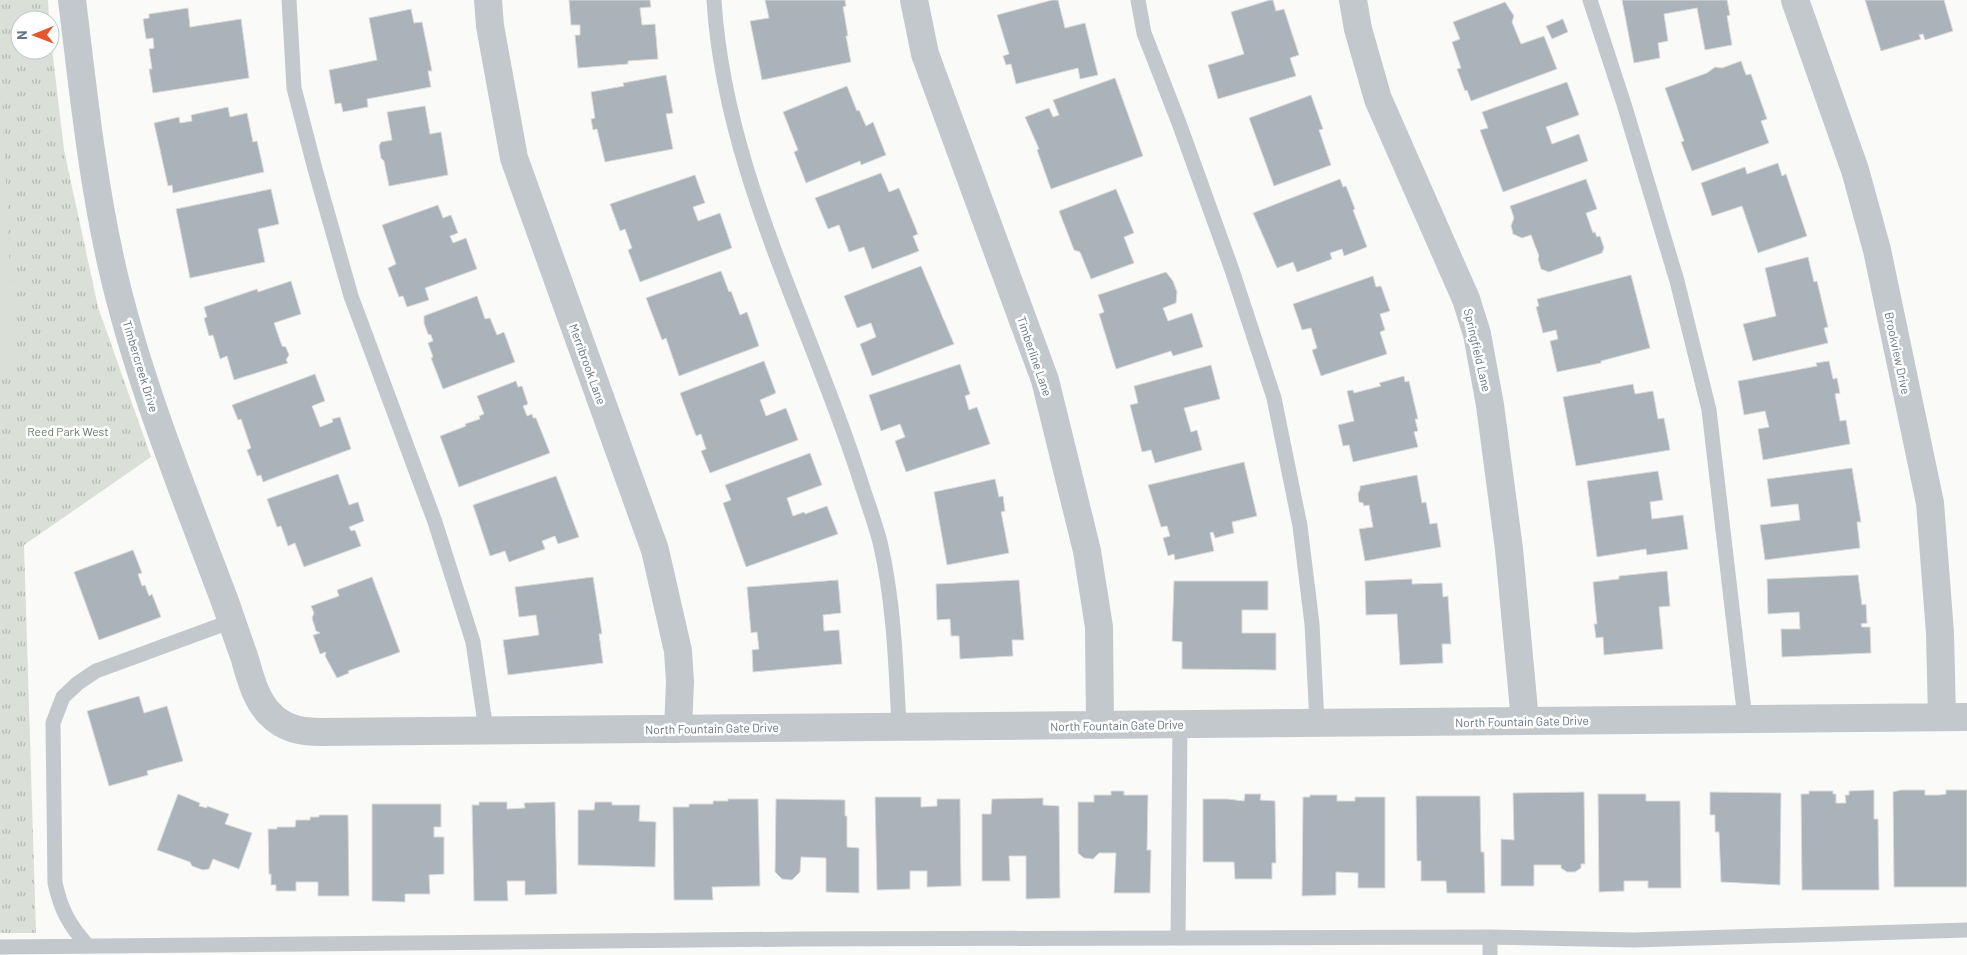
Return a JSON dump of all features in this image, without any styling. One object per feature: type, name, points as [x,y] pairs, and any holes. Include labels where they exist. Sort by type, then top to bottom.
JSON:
[{"type":"street","name":"Timbercreek Drive","points":[[72,0],[93,164],[112,268],[138,358],[170,456],[232,621],[259,702],[271,716]]},
{"type":"street","name":"Merribrook Lane","points":[[488,0],[490,26],[514,158],[654,550],[678,651],[680,682],[678,729]]},
{"type":"street","name":"Timberline Lane","points":[[914,0],[925,54],[1045,380],[1087,551],[1099,627],[1100,725]]},
{"type":"street","name":"Springfield Lane","points":[[1353,0],[1358,29],[1378,99],[1466,299],[1477,334],[1490,405],[1509,549],[1525,721]]},
{"type":"street","name":"Brookview Drive","points":[[1795,0],[1855,170],[1877,250],[1930,503],[1940,633],[1954,717]]},
{"type":"street","name":"North Fountain Gate Drive","points":[[271,716],[286,726],[303,732],[1954,717]]},
{"type":"lane","points":[[289,0],[294,88],[315,169],[350,296],[435,522],[473,642],[486,730]]},
{"type":"lane","points":[[714,0],[716,33],[740,151],[782,268],[840,418],[880,542],[893,626],[899,727]]},
{"type":"lane","points":[[1138,0],[1144,33],[1232,270],[1274,398],[1300,526],[1312,624],[1316,723]]},
{"type":"lane","points":[[1590,0],[1624,104],[1677,281],[1709,410],[1745,719]]},
{"type":"lane","points":[[88,946],[72,928],[60,904],[55,883],[53,723],[63,697],[78,682],[96,671],[232,621]]},
{"type":"lane","points":[[1178,938],[1180,724]]},
{"type":"lane","points":[[0,947],[612,948],[1178,938],[1490,936],[1634,940],[1967,930]]},
{"type":"lane","points":[[1490,936],[1490,955]]},
{"type":"green space","name":"Reed Park West","points":[[0,0],[48,0],[48,10],[10,10],[10,60],[53,60],[64,150],[98,307],[151,457],[24,545],[36,933],[0,933]]},
{"type":"green space","points":[[0,46],[14,366],[0,377]]},
{"type":"building","points":[[569,0],[650,0],[651,7],[640,8],[642,25],[655,24],[658,59],[628,61],[628,64],[578,68],[575,35],[580,35],[580,25],[571,25]]},
{"type":"building","points":[[765,0],[845,0],[846,6],[843,7],[851,62],[762,80],[750,21],[769,18]]},
{"type":"building","points":[[1058,0],[1065,28],[1085,23],[1098,75],[1080,79],[1078,68],[1016,84],[1011,64],[1006,65],[1003,56],[1009,54],[997,15]]},
{"type":"building","points":[[1273,0],[1276,11],[1284,9],[1299,55],[1290,58],[1296,76],[1218,99],[1208,65],[1244,54],[1231,12]]},
{"type":"building","points":[[1622,0],[1727,0],[1730,15],[1727,16],[1732,45],[1705,50],[1697,8],[1664,14],[1668,41],[1658,43],[1660,58],[1634,63]]},
{"type":"building","points":[[1865,0],[1944,0],[1953,31],[1925,40],[1923,34],[1919,35],[1921,39],[1881,51]]},
{"type":"building","points":[[1505,2],[1514,16],[1512,22],[1521,44],[1544,36],[1557,69],[1471,101],[1457,69],[1461,68],[1452,42],[1460,39],[1453,22]]},
{"type":"building","points":[[188,8],[190,27],[241,19],[249,78],[153,93],[149,69],[152,69],[149,49],[154,48],[153,38],[146,39],[143,19],[149,18],[149,14]]},
{"type":"building","points":[[411,9],[414,23],[422,22],[432,71],[428,71],[431,87],[367,99],[368,107],[343,112],[341,103],[335,104],[329,70],[377,60],[369,18]]},
{"type":"building","points":[[1563,19],[1568,32],[1552,39],[1546,26]]},
{"type":"building","points":[[1741,61],[1746,75],[1751,74],[1767,119],[1761,121],[1769,143],[1692,171],[1681,142],[1684,141],[1665,88],[1707,73],[1715,67],[1722,68]]},
{"type":"building","points":[[666,75],[673,113],[666,114],[673,149],[605,162],[597,129],[593,130],[591,119],[595,118],[591,92],[624,86],[623,83]]},
{"type":"building","points":[[1115,78],[1143,156],[1051,189],[1037,150],[1039,149],[1025,117],[1049,108],[1053,117],[1059,115],[1053,100]]},
{"type":"building","points":[[1567,82],[1579,115],[1546,127],[1552,144],[1579,134],[1588,161],[1503,192],[1480,130],[1488,128],[1482,112]]},
{"type":"building","points":[[847,86],[857,111],[859,110],[866,126],[873,122],[886,155],[861,165],[860,161],[806,183],[794,152],[798,150],[783,112]]},
{"type":"building","points":[[1311,95],[1323,129],[1319,130],[1331,165],[1274,186],[1249,118]]},
{"type":"building","points":[[425,106],[430,134],[441,132],[448,175],[389,186],[379,146],[381,142],[392,140],[387,112]]},
{"type":"building","points":[[228,107],[230,117],[247,113],[253,142],[257,141],[264,172],[173,193],[172,185],[168,186],[154,123],[179,117],[180,123],[192,121],[191,115]]},
{"type":"building","points":[[1778,163],[1782,176],[1786,174],[1807,236],[1758,253],[1742,206],[1712,216],[1701,183],[1745,167],[1747,174]]},
{"type":"building","points":[[881,173],[889,192],[899,188],[918,234],[913,236],[919,251],[872,269],[864,247],[849,252],[839,225],[828,229],[815,198]]},
{"type":"building","points":[[695,175],[705,203],[693,207],[698,221],[720,213],[732,248],[640,282],[628,250],[632,248],[625,229],[620,231],[610,204]]},
{"type":"building","points":[[1340,179],[1343,187],[1346,186],[1367,247],[1344,256],[1342,249],[1330,253],[1332,259],[1297,272],[1293,262],[1277,268],[1253,213]]},
{"type":"building","points":[[1586,179],[1597,209],[1586,213],[1593,233],[1595,232],[1597,237],[1600,236],[1604,248],[1602,253],[1549,272],[1541,269],[1539,256],[1531,235],[1522,238],[1513,234],[1511,226],[1514,218],[1510,206]]},
{"type":"building","points":[[271,189],[279,224],[258,229],[265,262],[190,278],[176,209]]},
{"type":"building","points":[[1116,189],[1134,233],[1124,237],[1134,263],[1091,279],[1080,252],[1074,250],[1059,211]]},
{"type":"building","points":[[438,205],[443,218],[451,215],[458,233],[450,236],[453,243],[466,238],[477,269],[425,288],[429,300],[407,307],[403,296],[399,297],[388,268],[396,264],[382,225]]},
{"type":"building","points":[[1808,257],[1814,282],[1817,281],[1828,327],[1824,328],[1828,343],[1753,361],[1743,324],[1776,316],[1765,268]]},
{"type":"building","points":[[921,266],[954,344],[872,376],[860,344],[876,337],[871,323],[857,328],[844,296]]},
{"type":"building","points":[[721,271],[740,315],[747,312],[759,346],[679,376],[666,338],[662,340],[646,298]]},
{"type":"building","points":[[1166,272],[1173,281],[1177,292],[1176,303],[1163,308],[1168,321],[1192,313],[1203,347],[1173,356],[1171,351],[1116,369],[1099,314],[1104,312],[1098,295]]},
{"type":"building","points":[[1631,275],[1650,348],[1601,361],[1601,363],[1557,372],[1550,341],[1558,339],[1556,330],[1543,333],[1536,307],[1539,306],[1537,299]]},
{"type":"building","points":[[1373,276],[1376,287],[1381,286],[1390,311],[1380,314],[1385,330],[1380,332],[1387,354],[1321,376],[1312,350],[1317,348],[1311,328],[1302,330],[1293,304]]},
{"type":"building","points":[[291,281],[301,314],[274,323],[282,346],[286,347],[289,355],[286,360],[288,363],[234,380],[227,356],[220,359],[213,335],[209,336],[204,318],[207,317],[204,307],[257,289],[258,292]]},
{"type":"building","points":[[477,296],[485,319],[490,318],[497,335],[504,332],[515,362],[443,389],[431,358],[433,357],[428,343],[433,341],[424,323],[424,316]]},
{"type":"building","points":[[764,361],[776,393],[760,400],[766,416],[786,408],[798,440],[710,473],[701,451],[706,449],[701,434],[696,436],[680,393]]},
{"type":"building","points":[[1829,361],[1833,379],[1837,378],[1840,393],[1835,394],[1840,421],[1846,420],[1850,444],[1763,460],[1758,429],[1769,427],[1765,411],[1744,415],[1738,381],[1817,366],[1816,363]]},
{"type":"building","points":[[960,364],[970,394],[965,396],[969,410],[977,407],[990,444],[906,472],[895,441],[905,437],[900,424],[881,431],[869,395]]},
{"type":"building","points":[[1211,365],[1220,399],[1184,408],[1191,432],[1197,430],[1202,450],[1155,463],[1151,450],[1142,452],[1130,405],[1138,403],[1134,386]]},
{"type":"building","points":[[315,374],[325,401],[312,406],[320,427],[333,422],[332,419],[340,417],[351,449],[263,482],[261,475],[257,476],[247,450],[251,448],[241,419],[238,420],[232,405]]},
{"type":"building","points":[[1404,376],[1405,382],[1409,381],[1418,419],[1415,419],[1418,431],[1414,432],[1418,447],[1353,462],[1349,445],[1343,446],[1338,425],[1354,421],[1347,391],[1353,390],[1354,393],[1381,386],[1379,383]]},
{"type":"building","points":[[516,381],[518,387],[522,386],[528,404],[523,406],[527,416],[532,414],[533,418],[536,418],[550,453],[459,487],[440,436],[480,419],[479,416],[484,414],[477,396]]},
{"type":"building","points":[[1633,384],[1635,394],[1653,391],[1658,419],[1664,418],[1670,450],[1576,466],[1563,397]]},
{"type":"building","points":[[810,453],[822,485],[787,498],[793,516],[827,506],[838,534],[746,567],[723,503],[731,500],[725,485]]},
{"type":"building","points":[[1244,462],[1257,516],[1232,522],[1234,533],[1215,538],[1213,532],[1210,533],[1214,551],[1175,560],[1174,554],[1168,556],[1163,538],[1170,536],[1167,526],[1161,527],[1148,485]]},
{"type":"building","points":[[1852,468],[1861,522],[1857,522],[1860,548],[1765,560],[1760,525],[1800,520],[1798,504],[1771,507],[1767,479]]},
{"type":"building","points":[[1658,471],[1663,500],[1650,502],[1652,519],[1683,515],[1688,549],[1647,555],[1646,549],[1597,557],[1587,481]]},
{"type":"building","points":[[338,474],[349,505],[358,502],[364,521],[349,527],[351,531],[355,530],[361,546],[304,567],[295,543],[288,546],[281,526],[277,527],[267,499]]},
{"type":"building","points":[[1417,475],[1422,503],[1426,502],[1430,524],[1437,523],[1441,547],[1365,561],[1359,529],[1373,527],[1369,505],[1364,506],[1363,503],[1359,502],[1360,486]]},
{"type":"building","points":[[556,476],[579,537],[558,544],[555,536],[542,541],[545,549],[509,562],[505,551],[490,556],[473,505]]},
{"type":"building","points":[[995,479],[999,497],[1003,496],[1005,511],[1001,512],[1009,553],[947,565],[934,492]]},
{"type":"building","points":[[133,550],[142,573],[138,574],[142,586],[145,585],[149,596],[152,594],[161,617],[99,640],[74,572]]},
{"type":"building","points":[[1667,571],[1670,606],[1659,607],[1663,649],[1604,655],[1603,637],[1596,638],[1594,624],[1597,624],[1593,582],[1619,579],[1619,576]]},
{"type":"building","points":[[1858,575],[1862,605],[1866,604],[1867,623],[1861,624],[1862,627],[1870,627],[1871,653],[1782,657],[1781,629],[1800,629],[1799,612],[1768,614],[1767,579]]},
{"type":"building","points":[[372,577],[400,652],[348,671],[349,673],[337,678],[325,656],[326,652],[320,654],[313,635],[320,633],[316,631],[312,618],[314,613],[311,606],[339,596],[337,590]]},
{"type":"building","points":[[593,577],[602,634],[599,634],[603,663],[508,675],[503,640],[539,635],[536,615],[519,617],[515,587]]},
{"type":"building","points":[[1412,579],[1412,584],[1442,583],[1443,597],[1448,596],[1451,644],[1442,644],[1443,663],[1400,665],[1397,614],[1366,615],[1365,581]]},
{"type":"building","points":[[838,580],[841,613],[823,615],[824,631],[839,630],[842,664],[753,672],[752,650],[759,649],[757,632],[751,633],[747,587]]},
{"type":"building","points":[[1019,580],[1024,640],[1012,640],[1013,656],[960,659],[959,636],[951,636],[950,619],[937,620],[936,584]]},
{"type":"building","points":[[1174,581],[1268,581],[1268,610],[1242,610],[1242,633],[1276,633],[1276,670],[1182,669],[1182,642],[1172,641]]},
{"type":"building","points":[[139,696],[144,713],[167,706],[183,761],[147,771],[148,775],[109,786],[87,711]]},
{"type":"building","points":[[1874,790],[1874,819],[1878,819],[1879,890],[1802,890],[1801,794],[1809,794],[1809,791],[1833,791],[1833,794],[1836,794],[1836,803],[1846,803],[1845,795],[1849,795],[1849,791]]},
{"type":"building","points":[[1925,790],[1925,795],[1939,795],[1946,794],[1946,790],[1967,790],[1967,887],[1894,887],[1893,792]]},
{"type":"building","points":[[1111,791],[1124,791],[1124,795],[1148,795],[1147,850],[1151,850],[1150,893],[1114,893],[1116,853],[1099,853],[1093,859],[1084,858],[1078,853],[1078,802],[1094,802],[1094,795],[1111,795]]},
{"type":"building","points":[[1584,792],[1585,864],[1581,864],[1581,868],[1575,872],[1567,872],[1561,868],[1561,865],[1534,865],[1534,886],[1501,886],[1501,839],[1514,840],[1513,793]]},
{"type":"building","points":[[1710,792],[1781,793],[1780,885],[1721,882],[1719,832],[1715,832],[1715,815],[1710,815]]},
{"type":"building","points":[[178,794],[200,803],[199,806],[207,808],[207,806],[229,814],[225,824],[252,833],[239,869],[213,859],[209,869],[203,870],[192,866],[190,862],[157,850]]},
{"type":"building","points":[[1245,794],[1261,794],[1260,800],[1275,801],[1276,863],[1272,863],[1272,879],[1235,879],[1234,862],[1203,862],[1203,799],[1244,801]]},
{"type":"building","points":[[1598,794],[1646,794],[1646,801],[1680,801],[1681,888],[1648,888],[1648,881],[1624,881],[1624,891],[1599,892]]},
{"type":"building","points":[[1310,795],[1337,795],[1337,801],[1355,801],[1355,797],[1385,797],[1385,888],[1358,888],[1358,873],[1336,872],[1336,895],[1302,896],[1303,797],[1310,797]]},
{"type":"building","points":[[1416,796],[1480,796],[1481,852],[1484,852],[1485,893],[1447,893],[1446,881],[1421,881],[1421,861],[1417,861]]},
{"type":"building","points":[[875,797],[921,797],[921,807],[937,806],[937,799],[960,799],[961,886],[927,887],[927,871],[910,871],[910,889],[877,890]]},
{"type":"building","points":[[1043,798],[1043,805],[1059,806],[1060,898],[1026,899],[1026,856],[1009,856],[1010,881],[982,881],[982,814],[991,814],[992,799]]},
{"type":"building","points":[[728,799],[758,799],[760,886],[712,887],[713,900],[674,900],[673,807],[689,807],[689,804],[713,804],[713,801],[728,801]]},
{"type":"building","points":[[776,799],[845,800],[847,847],[859,848],[859,893],[826,892],[826,858],[801,857],[800,872],[792,880],[782,879],[775,872]]},
{"type":"building","points":[[479,802],[507,802],[507,809],[525,808],[524,803],[555,802],[557,894],[525,895],[525,881],[507,881],[508,901],[474,901],[472,805],[479,805]]},
{"type":"building","points":[[595,802],[612,802],[612,805],[640,805],[639,821],[656,822],[655,867],[578,865],[578,810],[594,810]]},
{"type":"building","points":[[372,804],[441,804],[441,827],[434,827],[434,837],[444,837],[444,874],[429,875],[430,894],[405,894],[405,902],[372,901]]},
{"type":"building","points":[[319,815],[348,815],[349,896],[318,896],[318,882],[296,882],[296,891],[276,891],[276,885],[271,885],[271,874],[269,874],[268,829],[295,827],[296,820],[310,820],[310,817],[319,817]]}]
